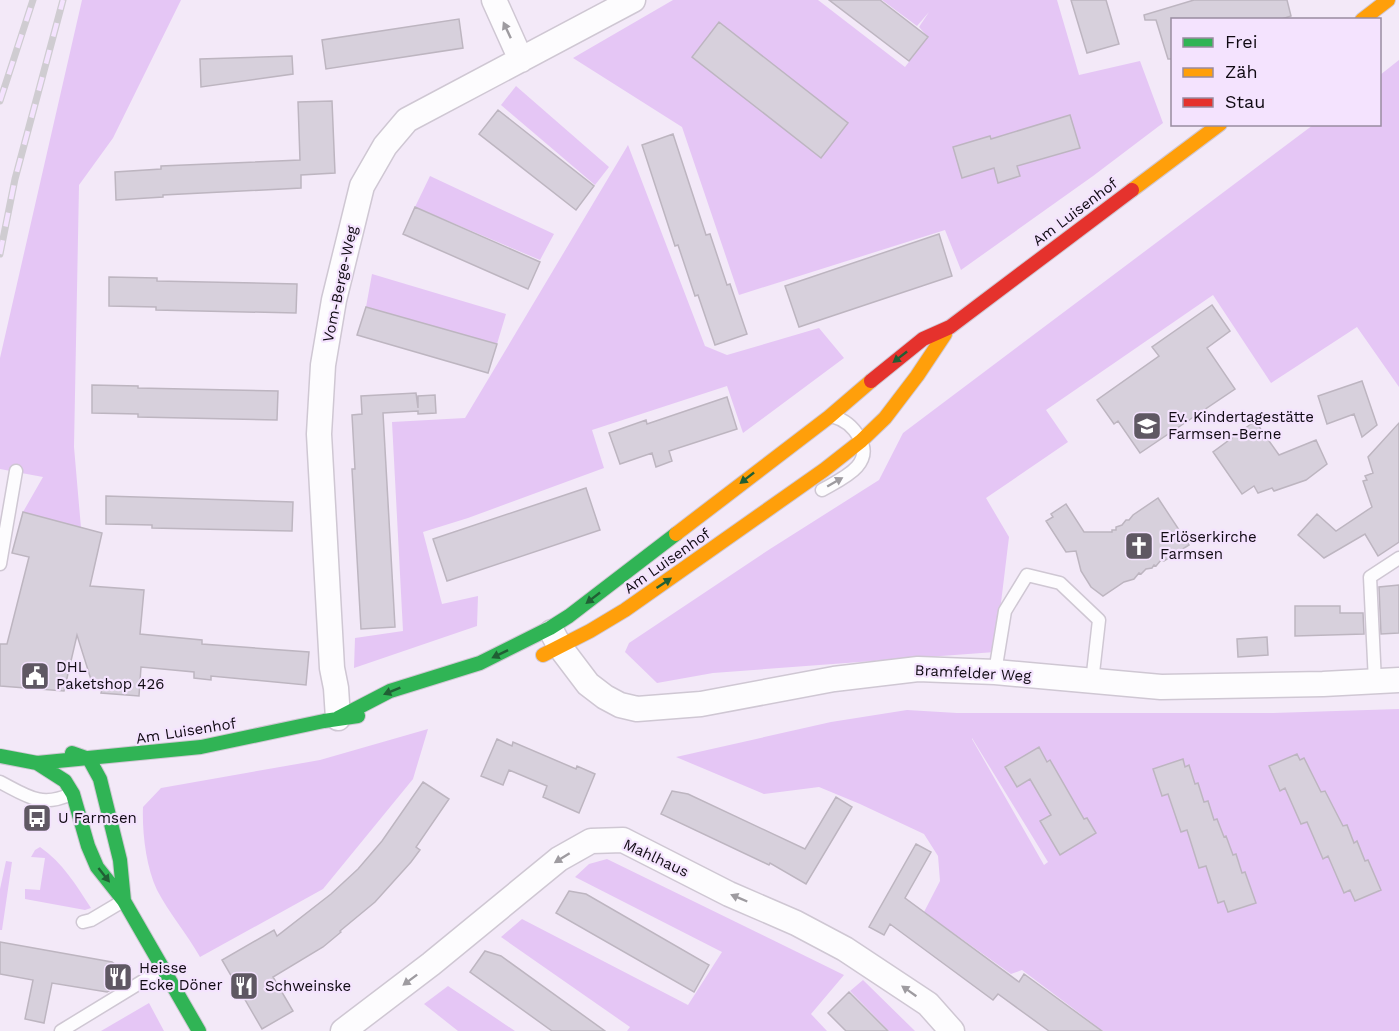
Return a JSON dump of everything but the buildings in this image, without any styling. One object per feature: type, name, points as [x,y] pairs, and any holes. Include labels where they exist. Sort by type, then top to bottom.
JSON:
[{"type":"main road","points":[[1365,18],[1388,0]]},
{"type":"main road","name":"Am Luisenhof","points":[[528,662],[589,601],[829,417],[923,339],[950,327],[1217,126]]},
{"type":"main road","name":"Am Luisenhof","points":[[338,718],[390,691],[480,663],[625,610],[861,441],[885,417],[907,389],[950,327]]},
{"type":"main road","name":"Am Luisenhof","points":[[37,763],[139,755],[223,743],[338,718],[378,715]]},
{"type":"main road","points":[[49,746],[89,759],[94,765],[96,781],[120,860],[124,901]]},
{"type":"main road","points":[[0,756],[37,763],[62,777],[96,781],[139,755]]},
{"type":"main road","points":[[96,781],[88,846],[97,867],[124,901],[199,1031]]},
{"type":"street","points":[[494,0],[521,60]]},
{"type":"street","name":"Vom-Berge-Weg","points":[[338,718],[332,668],[319,434],[323,365],[329,328],[362,186],[385,146],[407,120],[633,0]]},
{"type":"street","name":"Bramfelder Weg","points":[[555,637],[588,684],[612,701],[637,709],[701,704],[834,679],[918,669],[995,672],[1161,687],[1399,680]]},
{"type":"street","name":"Mahlhaus","points":[[343,1031],[431,964],[559,859],[591,841],[623,840],[845,949],[928,1004],[952,1031]]},
{"type":"lane","points":[[762,513],[809,497],[857,468],[864,456],[861,441],[853,428],[845,421],[829,417]]},
{"type":"lane","points":[[0,564],[16,471]]},
{"type":"lane","points":[[1375,682],[1370,578],[1399,558]]},
{"type":"lane","points":[[995,672],[1005,611],[1027,575],[1060,583],[1099,620],[1092,682]]},
{"type":"lane","points":[[0,782],[36,800],[52,801],[96,781]]},
{"type":"lane","points":[[83,922],[91,920],[124,901]]},
{"type":"lane","points":[[61,1031],[162,969]]},
{"type":"shaded area","points":[[82,0],[181,0],[113,138],[79,185],[74,447],[81,528],[23,512],[43,477],[0,469],[0,358]]},
{"type":"shaded area","points":[[673,0],[818,0],[905,67],[928,37],[919,27],[929,12],[917,26],[882,0],[1057,0],[1079,75],[1140,61],[1163,123],[961,270],[945,230],[739,295],[682,127],[573,58]]},
{"type":"shaded area","points":[[1399,60],[1399,387],[1357,327],[1271,383],[1213,295],[1046,410],[1068,442],[986,498],[1009,537],[995,652],[713,673],[657,683],[625,652],[629,643],[879,480],[903,433],[1312,126],[1381,126],[1381,74]]},
{"type":"shaded area","points":[[516,86],[609,167],[595,185],[501,105]]},
{"type":"shaded area","points":[[628,145],[705,346],[727,355],[819,328],[844,358],[743,433],[727,386],[592,430],[604,468],[468,518],[423,532],[442,604],[478,596],[477,626],[354,668],[355,638],[403,631],[392,422],[465,418]]},
{"type":"shaded area","points":[[430,176],[554,234],[540,260],[415,207]]},
{"type":"shaded area","points":[[372,274],[506,314],[497,344],[366,307]]},
{"type":"shaded area","points":[[1399,709],[1399,1031],[1103,1031],[1022,970],[1011,974],[924,912],[940,881],[938,856],[924,834],[819,787],[764,794],[676,757],[831,722],[907,710],[957,713],[1273,713]],"holes":[[[972,738],[1048,862],[1044,865]]]},
{"type":"shaded area","points":[[428,729],[413,779],[323,889],[200,957],[157,890],[147,860],[143,807],[161,788],[320,760]]},
{"type":"shaded area","points":[[40,847],[62,867],[91,908],[85,910],[25,899],[25,889],[40,890],[45,858],[31,857]]},
{"type":"shaded area","points":[[607,859],[844,975],[811,1014],[827,1031],[627,1031],[630,1027],[501,937],[522,919],[688,1005],[722,952],[575,877],[589,864]]},
{"type":"shaded area","points":[[6,861],[12,862],[2,930],[0,930],[0,889]]},
{"type":"shaded area","points":[[863,980],[915,1031],[889,1031],[850,991]]},
{"type":"shaded area","points":[[448,986],[515,1031],[458,1031],[424,1004]]},
{"type":"shaded area","points":[[149,1003],[164,1031],[101,1031]]},
{"type":"railway","points":[[0,101],[33,0]]},
{"type":"railway","points":[[0,254],[15,179],[63,0]]},
{"type":"traffic: fast","points":[[338,718],[390,691],[480,663],[550,628],[676,534]]},
{"type":"traffic: fast","points":[[37,763],[201,747],[358,716]]},
{"type":"traffic: fast","points":[[72,753],[89,759],[100,779],[120,860],[124,901]]},
{"type":"traffic: fast","points":[[0,756],[37,763],[65,781],[73,794],[88,846],[97,867],[124,901],[199,1031]]},
{"type":"traffic: slow","points":[[1365,18],[1388,0]]},
{"type":"traffic: slow","points":[[1132,190],[1217,126]]},
{"type":"traffic: slow","points":[[543,655],[625,610],[824,470],[861,441],[885,418],[945,334]]},
{"type":"traffic: slow","points":[[676,534],[829,417],[871,381]]},
{"type":"traffic: jam","points":[[871,381],[923,339],[950,327],[1132,190]]},
{"type":"place","name":"Ev. Kindertagestätte Farmsen-Berne","points":[[1147,426]]},
{"type":"place","name":"Erlöserkirche Farmsen","points":[[1139,546]]},
{"type":"place","name":"DHL Paketshop 426","points":[[35,676]]},
{"type":"place","name":"U Farmsen","points":[[37,818]]},
{"type":"place","name":"Heisse Ecke Döner","points":[[118,977]]},
{"type":"place","name":"Schweinske","points":[[244,986]]}]
